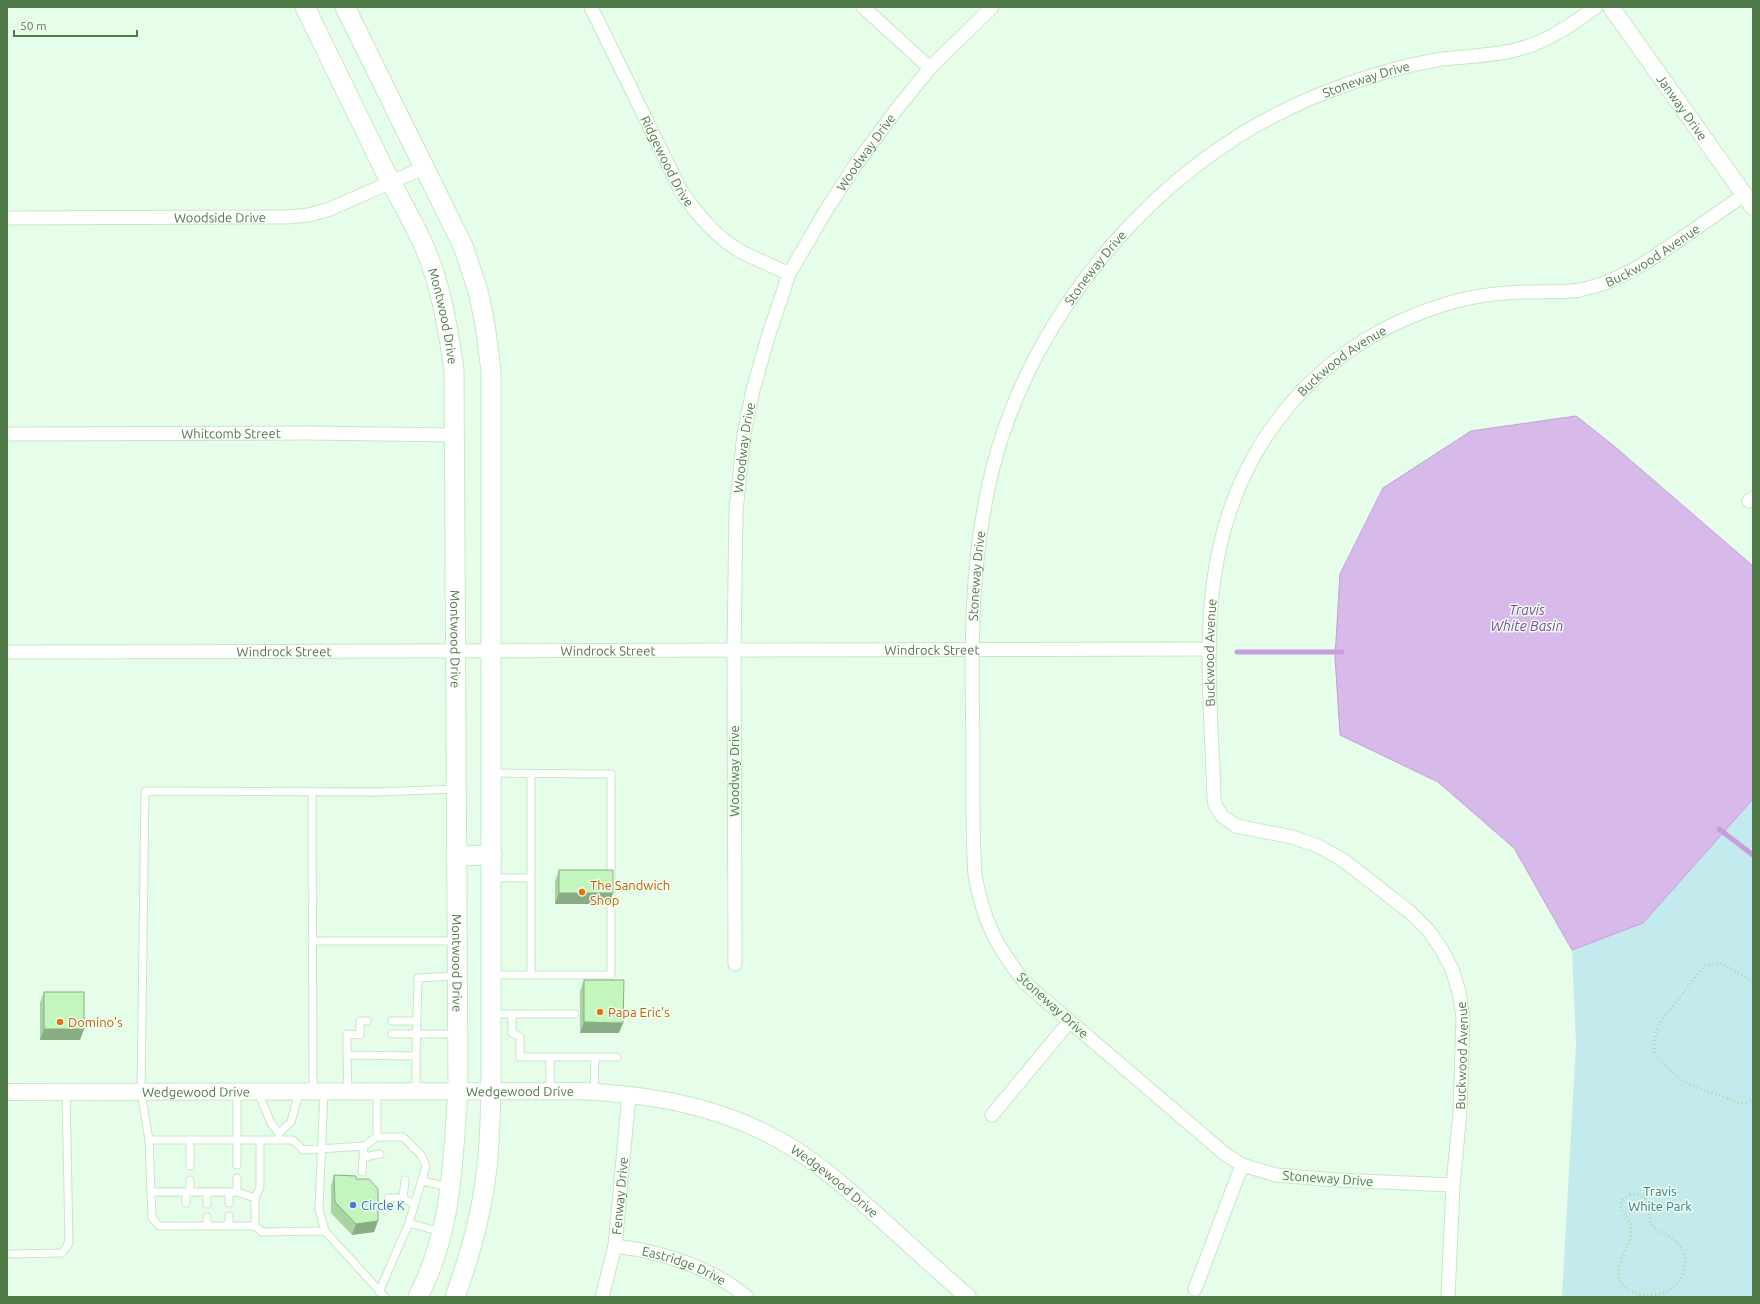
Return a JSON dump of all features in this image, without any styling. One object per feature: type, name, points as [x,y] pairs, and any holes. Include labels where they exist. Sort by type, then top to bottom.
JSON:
[{"type":"main road","name":"Montwood Drive","points":[[305,7],[391,183],[408,212],[425,248],[441,298],[454,370],[455,789],[458,1091],[451,1187],[442,1232],[426,1280],[418,1297]]},
{"type":"main road","points":[[345,7],[423,168],[463,246],[478,291],[485,324],[491,371],[492,878],[491,1092],[489,1149],[481,1209],[466,1266],[455,1297]]},
{"type":"main road","points":[[456,856],[492,855]]},
{"type":"street","name":"Ridgewood Drive","points":[[591,7],[681,191],[691,206],[709,226],[741,251],[789,274]]},
{"type":"street","points":[[863,7],[930,68]]},
{"type":"street","name":"Woodway Drive","points":[[735,964],[734,651],[736,511],[744,434],[753,390],[768,337],[789,274],[825,212],[854,168],[896,110],[930,68],[992,7]]},
{"type":"street","name":"Stoneway Drive","points":[[1453,1185],[1336,1180],[1291,1176],[1260,1171],[1242,1165],[1225,1154],[1025,983],[1008,961],[990,929],[979,898],[974,861],[971,650],[974,577],[980,526],[993,467],[1003,434],[1022,386],[1041,348],[1071,299],[1121,235],[1161,195],[1199,164],[1264,121],[1306,100],[1348,83],[1399,68],[1444,59],[1492,55],[1538,43],[1568,27],[1596,7]]},
{"type":"street","name":"Janway Drive","points":[[1611,7],[1748,201]]},
{"type":"street","name":"Woodside Drive","points":[[7,218],[287,217],[309,215],[330,209],[423,168]]},
{"type":"street","name":"Buckwood Avenue","points":[[1448,1297],[1453,1185],[1460,1112],[1463,1017],[1459,992],[1452,969],[1442,950],[1428,930],[1410,912],[1343,860],[1318,846],[1292,836],[1236,826],[1222,816],[1215,805],[1210,649],[1214,580],[1222,538],[1232,503],[1242,480],[1256,452],[1280,417],[1300,393],[1331,364],[1361,342],[1393,324],[1427,310],[1462,300],[1499,294],[1529,292],[1552,293],[1578,290],[1604,284],[1647,262],[1748,201]]},
{"type":"street","name":"Whitcomb Street","points":[[7,434],[308,433],[454,435]]},
{"type":"street","name":"Windrock Street","points":[[7,652],[492,652],[1210,649]]},
{"type":"street","points":[[992,1115],[1070,1021]]},
{"type":"street","name":"Wedgewood Drive","points":[[7,1092],[594,1092],[629,1094],[688,1104],[721,1114],[764,1132],[799,1152],[832,1175],[968,1297]]},
{"type":"street","name":"Fenway Drive","points":[[602,1297],[615,1246],[629,1094]]},
{"type":"street","points":[[1195,1289],[1242,1165]]},
{"type":"street","name":"Eastridge Drive","points":[[615,1246],[641,1249],[671,1257],[704,1270],[736,1288],[747,1297]]},
{"type":"lane","points":[[491,975],[611,975],[611,774],[492,773]]},
{"type":"lane","points":[[531,774],[531,975]]},
{"type":"lane","points":[[325,1231],[262,1232],[255,1226],[159,1226],[152,1218],[149,1140],[141,1092],[145,791],[312,792],[455,789]]},
{"type":"lane","points":[[312,792],[312,1091],[321,1148],[319,1209],[325,1231],[385,1297]]},
{"type":"lane","points":[[492,878],[531,878]]},
{"type":"lane","points":[[312,941],[456,941]]},
{"type":"lane","points":[[416,1092],[418,978],[457,976]]},
{"type":"lane","points":[[491,1014],[575,1014]]},
{"type":"lane","points":[[512,1014],[512,1032],[520,1037],[520,1057],[617,1057]]},
{"type":"lane","points":[[348,1091],[347,1034],[363,1034],[360,1021],[367,1021]]},
{"type":"lane","points":[[392,1021],[417,1021]]},
{"type":"lane","points":[[392,1034],[457,1034]]},
{"type":"lane","points":[[348,1055],[416,1056]]},
{"type":"lane","points":[[550,1057],[550,1092]]},
{"type":"lane","points":[[594,1092],[595,1057]]},
{"type":"lane","points":[[279,1137],[312,1091]]},
{"type":"lane","points":[[377,1091],[377,1138]]},
{"type":"lane","points":[[7,1254],[62,1253],[69,1243],[66,1092]]},
{"type":"lane","points":[[237,1092],[237,1165]]},
{"type":"lane","points":[[257,1092],[279,1137]]},
{"type":"lane","points":[[149,1140],[260,1140],[279,1137],[293,1140],[303,1150],[364,1146],[377,1138],[403,1137],[421,1155],[426,1166],[409,1223],[379,1292]]},
{"type":"lane","points":[[190,1140],[190,1166]]},
{"type":"lane","points":[[255,1226],[255,1198],[260,1187],[260,1140]]},
{"type":"lane","points":[[362,1172],[364,1146]]},
{"type":"lane","points":[[364,1157],[380,1154]]},
{"type":"lane","points":[[237,1178],[237,1192]]},
{"type":"lane","points":[[186,1203],[190,1180]]},
{"type":"lane","points":[[403,1198],[405,1180]]},
{"type":"lane","points":[[422,1181],[451,1187]]},
{"type":"lane","points":[[151,1192],[237,1192],[255,1198]]},
{"type":"lane","points":[[207,1192],[207,1204]]},
{"type":"lane","points":[[228,1192],[229,1203]]},
{"type":"lane","points":[[388,1198],[403,1198],[414,1204]]},
{"type":"lane","points":[[229,1216],[229,1226]]},
{"type":"lane","points":[[207,1217],[207,1226]]},
{"type":"lane","points":[[186,1218],[186,1226]]},
{"type":"lane","points":[[409,1223],[442,1232]]},
{"type":"path","points":[[1753,981],[1720,963],[1704,966],[1660,1024],[1655,1039],[1655,1054],[1678,1078],[1687,1084],[1736,1102],[1746,1103],[1753,1100]]},
{"type":"path","points":[[1630,1194],[1637,1194],[1645,1198],[1651,1224],[1681,1246],[1686,1260],[1684,1272],[1679,1282],[1669,1291],[1662,1294],[1648,1296],[1627,1289],[1621,1282],[1618,1274],[1621,1260],[1629,1242],[1632,1227],[1621,1211],[1620,1206],[1623,1199],[1630,1194]]},
{"type":"green space","name":"Travis White Park","points":[[1753,799],[1753,1297],[1562,1297],[1576,1043],[1572,950],[1643,923]]},
{"type":"water","name":"Travis White Basin","points":[[1576,416],[1614,446],[1753,566],[1753,799],[1643,923],[1572,950],[1514,848],[1438,782],[1340,735],[1335,657],[1340,574],[1383,488],[1471,431]]},
{"type":"building","points":[[559,870],[613,870],[613,893],[559,893]]},
{"type":"building","name":"Papa Eric's","points":[[584,980],[624,980],[623,1023],[584,1022]]},
{"type":"building","name":"Domino's","points":[[44,992],[84,992],[84,1029],[44,1029]]},
{"type":"building","name":"Circle K","points":[[334,1175],[356,1176],[356,1179],[369,1179],[378,1189],[378,1221],[356,1224],[335,1202]]},
{"type":"waterway","points":[[1237,652],[1342,652]]},
{"type":"waterway","points":[[1719,829],[1753,855]]},
{"type":"place","name":"The Sandwich Shop","points":[[582,892]]},
{"type":"place","name":"Papa Eric's","points":[[600,1012]]},
{"type":"place","name":"Domino's","points":[[60,1022]]},
{"type":"place","name":"Circle K","points":[[353,1205]]}]
